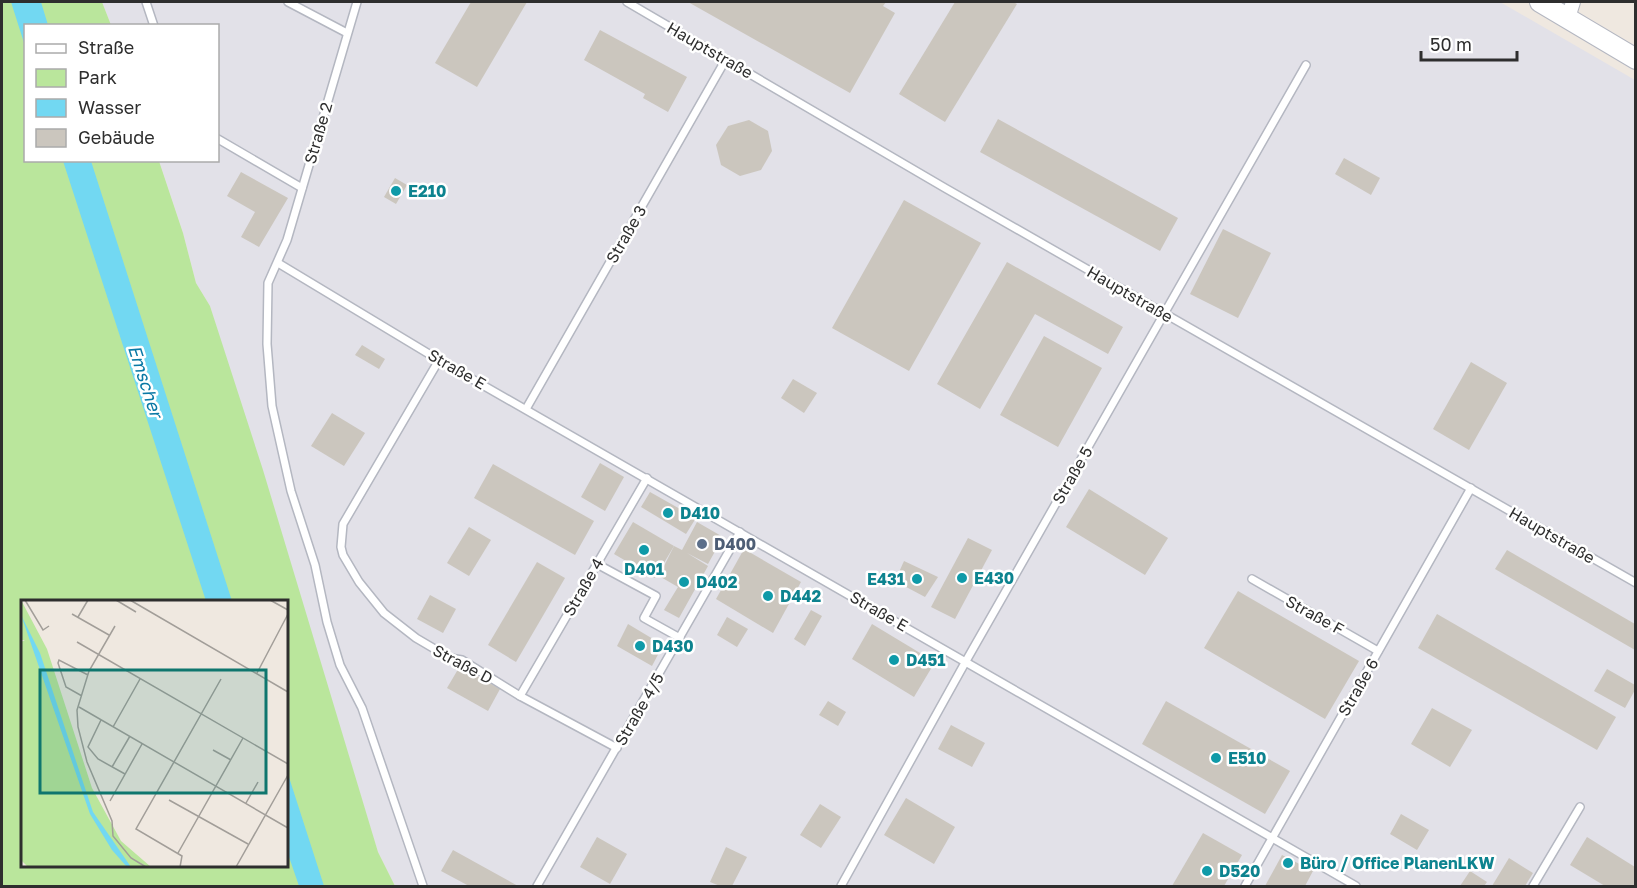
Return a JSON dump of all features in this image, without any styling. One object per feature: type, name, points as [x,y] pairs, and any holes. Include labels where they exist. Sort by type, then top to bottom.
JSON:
[{"type":"street","points":[[1543,2],[1571,10],[1635,59]]},
{"type":"lane","points":[[146,2],[153,24]]},
{"type":"lane","points":[[288,2],[347,33]]},
{"type":"lane","name":"Straße 2","points":[[357,2],[287,240],[268,283],[267,344],[272,406],[291,491],[315,566],[327,622],[340,665],[362,708],[423,886]]},
{"type":"lane","name":"Hauptstraße","points":[[627,2],[1635,583]]},
{"type":"lane","name":"Straße 3","points":[[526,409],[726,59]]},
{"type":"lane","name":"Straße 5","points":[[841,886],[966,661],[1306,65]]},
{"type":"lane","points":[[219,141],[302,188]]},
{"type":"lane","name":"Straße E","points":[[278,263],[440,360],[1356,886]]},
{"type":"lane","name":"Straße D","points":[[440,360],[343,524],[341,547],[343,555],[359,582],[384,614],[416,638],[450,658],[462,660],[520,696],[616,748]]},
{"type":"lane","name":"Straße 4","points":[[520,696],[647,478]]},
{"type":"lane","name":"Straße 6","points":[[1245,886],[1471,488]]},
{"type":"lane","name":"Straße 4/5","points":[[537,886],[740,532]]},
{"type":"lane","points":[[597,564],[656,596],[644,618],[680,638]]},
{"type":"lane","name":"Straße F","points":[[1252,579],[1378,651]]},
{"type":"lane","points":[[1533,886],[1580,807]]},
{"type":"shaded area","points":[[102,2],[1500,2],[1635,80],[1635,886],[395,886],[378,852],[210,306],[196,283],[183,233],[159,162],[219,162],[219,24],[111,24]]},
{"type":"green space","points":[[2,2],[102,2],[111,24],[24,24],[24,162],[159,162],[183,233],[196,283],[210,306],[263,470],[378,852],[395,886],[2,886]]},
{"type":"water","points":[[11,2],[41,2],[48,24],[24,24],[24,43]]},
{"type":"water","name":"Emscher","points":[[63,162],[91,162],[232,600],[206,600]]},
{"type":"water","points":[[288,774],[324,886],[299,886],[288,855]]},
{"type":"building","points":[[471,2],[527,2],[477,87],[435,63]]},
{"type":"building","points":[[688,2],[886,2],[883,6],[895,13],[850,93]]},
{"type":"building","points":[[955,2],[1013,2],[1017,4],[945,122],[899,94]]},
{"type":"building","points":[[600,30],[687,77],[668,112],[643,98],[645,94],[584,60]]},
{"type":"building","points":[[998,119],[1178,218],[1160,251],[980,152]]},
{"type":"building","points":[[749,120],[768,131],[772,151],[761,170],[740,176],[721,165],[716,145],[728,126]]},
{"type":"building","points":[[1344,158],[1380,178],[1371,195],[1335,174]]},
{"type":"building","points":[[241,172],[288,198],[259,247],[241,237],[255,212],[227,196]]},
{"type":"building","name":"E210","points":[[395,178],[407,185],[396,204],[384,197]]},
{"type":"building","points":[[904,200],[981,243],[909,371],[832,328]]},
{"type":"building","points":[[1223,229],[1271,253],[1238,318],[1190,294]]},
{"type":"building","points":[[1007,262],[1123,327],[1108,354],[1035,314],[980,409],[937,384]]},
{"type":"building","points":[[1044,336],[1102,368],[1058,447],[1000,415]]},
{"type":"building","points":[[362,345],[385,359],[379,369],[355,355]]},
{"type":"building","points":[[1471,362],[1507,383],[1469,450],[1433,429]]},
{"type":"building","points":[[793,379],[817,393],[804,413],[781,398]]},
{"type":"building","points":[[332,413],[365,433],[344,466],[311,446]]},
{"type":"building","points":[[600,463],[624,477],[605,511],[581,497]]},
{"type":"building","points":[[493,464],[594,521],[575,555],[474,498]]},
{"type":"building","points":[[1089,489],[1168,538],[1145,575],[1066,527]]},
{"type":"building","name":"D410","points":[[650,492],[696,518],[686,534],[641,507]]},
{"type":"building","name":"D401","points":[[633,522],[674,546],[655,578],[614,554]]},
{"type":"building","name":"D402","points":[[697,522],[723,537],[708,564],[687,553],[708,566],[679,618],[664,610],[678,587],[659,576],[674,546],[682,550]]},
{"type":"building","points":[[469,527],[491,540],[469,576],[447,563]]},
{"type":"building","name":"E430","points":[[968,538],[992,550],[955,619],[931,607]]},
{"type":"building","name":"D442","points":[[744,549],[801,582],[773,633],[716,599]]},
{"type":"building","points":[[1507,550],[1635,624],[1635,650],[1495,569]]},
{"type":"building","name":"E431","points":[[904,561],[938,577],[925,597],[895,581]]},
{"type":"building","points":[[537,562],[565,578],[516,662],[488,645]]},
{"type":"building","points":[[1238,591],[1359,661],[1325,719],[1204,648]]},
{"type":"building","points":[[430,595],[456,609],[443,633],[417,619]]},
{"type":"building","points":[[811,610],[822,616],[805,646],[794,639]]},
{"type":"building","points":[[1437,614],[1616,717],[1597,750],[1418,648]]},
{"type":"building","points":[[727,617],[748,629],[737,647],[717,635]]},
{"type":"building","name":"D430","points":[[628,624],[663,645],[652,666],[617,646]]},
{"type":"building","name":"D451","points":[[872,624],[935,662],[914,697],[852,659]]},
{"type":"building","points":[[460,666],[500,689],[488,711],[447,688]]},
{"type":"building","points":[[1607,669],[1635,685],[1635,690],[1625,708],[1594,691]]},
{"type":"building","points":[[828,701],[846,712],[838,726],[819,715]]},
{"type":"building","name":"E510","points":[[1166,701],[1290,771],[1265,814],[1142,744]]},
{"type":"building","points":[[1432,708],[1472,730],[1450,767],[1411,744]]},
{"type":"building","points":[[951,725],[985,743],[972,767],[938,749]]},
{"type":"building","points":[[906,798],[955,827],[934,864],[884,835]]},
{"type":"building","points":[[820,804],[841,817],[821,848],[800,835]]},
{"type":"building","points":[[1401,814],[1429,830],[1417,850],[1390,834]]},
{"type":"building","name":"D520","points":[[1203,833],[1242,855],[1224,886],[1172,886]]},
{"type":"building","points":[[597,837],[627,854],[610,884],[580,867]]},
{"type":"building","points":[[1587,837],[1635,867],[1635,886],[1605,886],[1570,865]]},
{"type":"building","points":[[726,847],[747,857],[732,886],[720,886],[710,882]]},
{"type":"building","points":[[453,850],[518,886],[469,886],[441,871]]},
{"type":"building","name":"Büro / Office PlanenLKW","points":[[1282,855],[1313,871],[1305,886],[1265,886]]},
{"type":"building","points":[[1509,858],[1533,873],[1525,886],[1492,886]]},
{"type":"building","points":[[1470,871],[1487,882],[1484,886],[1460,886]]},
{"type":"place","name":"E210","points":[[396,191]]},
{"type":"place","name":"D410","points":[[668,513]]},
{"type":"place","name":"D400","points":[[702,544]]},
{"type":"place","name":"D401","points":[[644,550]]},
{"type":"place","name":"E430","points":[[962,578]]},
{"type":"place","name":"E431","points":[[917,579]]},
{"type":"place","name":"D402","points":[[684,582]]},
{"type":"place","name":"D442","points":[[768,596]]},
{"type":"place","name":"D430","points":[[640,646]]},
{"type":"place","name":"D451","points":[[894,660]]},
{"type":"place","name":"E510","points":[[1216,758]]},
{"type":"place","name":"Büro / Office PlanenLKW","points":[[1288,863]]},
{"type":"place","name":"D520","points":[[1207,871]]}]
